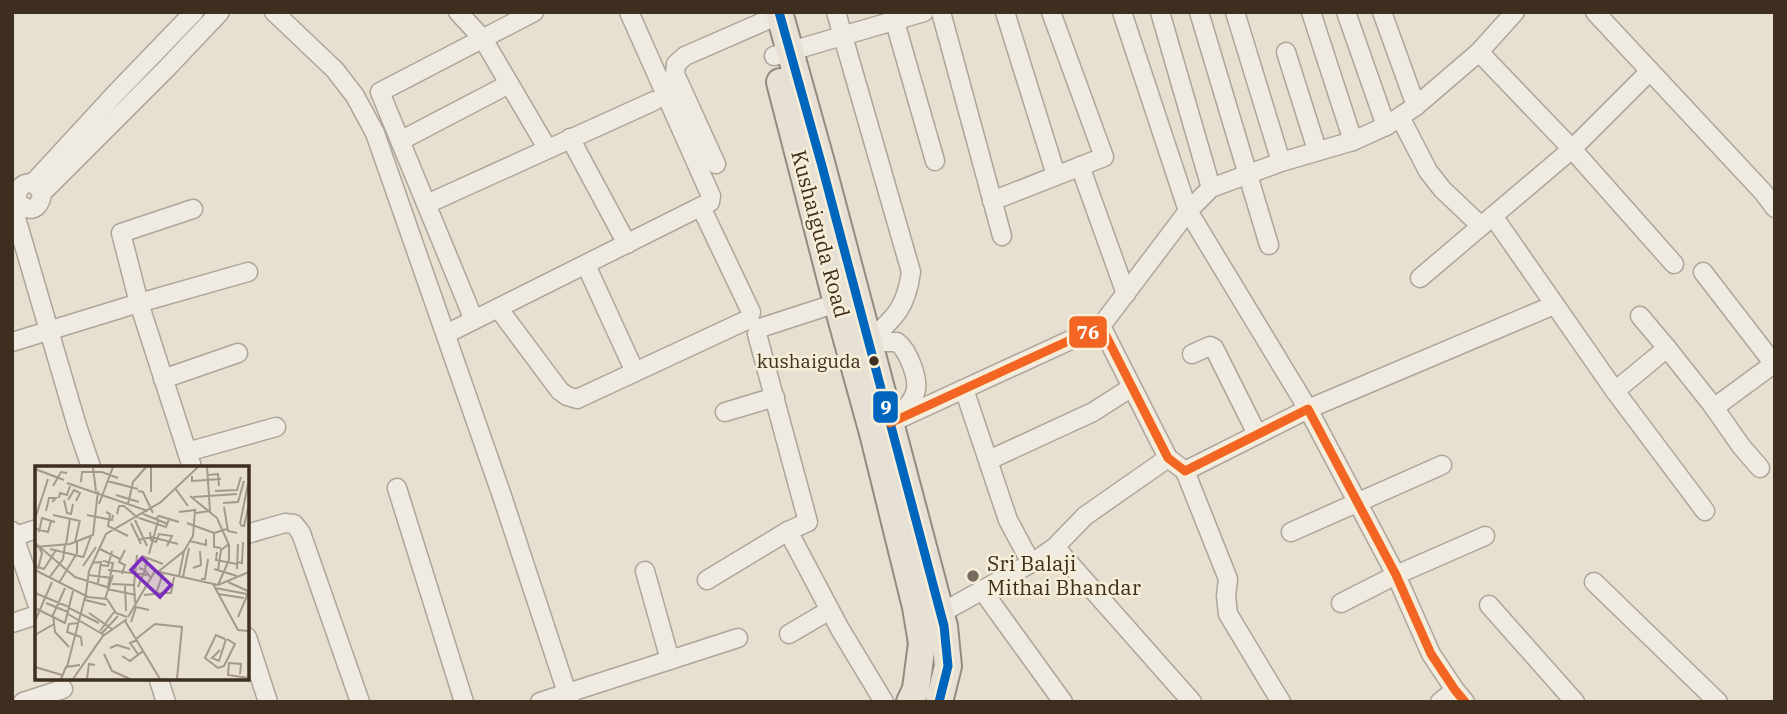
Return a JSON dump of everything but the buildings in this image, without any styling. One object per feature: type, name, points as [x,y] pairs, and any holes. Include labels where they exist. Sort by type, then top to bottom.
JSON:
[{"type":"main road","name":"Kushaiguda Road","points":[[769,15],[822,166],[941,613],[948,666],[939,702]]},
{"type":"main road","name":"Kushaiguda Road","points":[[782,54],[837,303],[873,433],[916,607],[922,643],[916,689],[910,702]]},
{"type":"street","points":[[91,466],[15,210],[35,208],[41,201],[37,188],[194,12]]},
{"type":"street","points":[[60,163],[166,69],[220,12]]},
{"type":"street","points":[[274,12],[335,70],[355,96],[375,133],[502,496],[568,697]]},
{"type":"street","points":[[458,12],[483,39],[547,148]]},
{"type":"street","points":[[474,320],[380,92],[534,12]]},
{"type":"street","points":[[446,334],[710,202],[711,196],[629,12]]},
{"type":"street","points":[[836,12],[911,272],[909,289],[901,309],[868,342]]},
{"type":"street","points":[[782,54],[895,17],[924,12]]},
{"type":"street","points":[[941,12],[1002,236]]},
{"type":"street","points":[[1005,12],[1056,175]]},
{"type":"street","points":[[992,201],[1104,157],[1051,12]]},
{"type":"street","points":[[1122,12],[1188,211],[1308,409],[1396,575],[1431,654],[1460,696],[1440,702]]},
{"type":"street","points":[[1160,12],[1211,188]]},
{"type":"street","points":[[1199,12],[1269,245]]},
{"type":"street","points":[[1235,12],[1281,162]]},
{"type":"street","points":[[1311,12],[1353,141]]},
{"type":"street","points":[[1346,12],[1393,121],[1428,171],[1441,189],[1487,221],[1554,304],[1705,511]]},
{"type":"street","points":[[1382,12],[1416,106]]},
{"type":"street","points":[[890,424],[1101,326],[1188,211],[1211,188],[1317,150],[1353,141],[1393,121],[1416,106],[1479,52],[1515,12]]},
{"type":"street","points":[[1595,12],[1775,208]]},
{"type":"street","points":[[716,164],[675,74],[676,64],[685,56],[769,15]]},
{"type":"street","points":[[895,17],[935,161]]},
{"type":"street","points":[[1286,52],[1317,150]]},
{"type":"street","points":[[1479,52],[1572,149],[1674,264]]},
{"type":"street","points":[[1420,278],[1572,149],[1650,71]]},
{"type":"street","points":[[400,141],[509,84]]},
{"type":"street","points":[[427,204],[654,101]]},
{"type":"street","points":[[570,138],[626,244]]},
{"type":"street","points":[[1080,166],[1126,294]]},
{"type":"street","points":[[498,308],[560,391],[577,399],[750,319],[751,312],[701,207]]},
{"type":"street","points":[[193,209],[121,233],[139,303],[189,460],[276,427]]},
{"type":"street","points":[[586,265],[635,372]]},
{"type":"street","points":[[12,342],[248,272]]},
{"type":"street","points":[[1703,272],[1774,363],[1713,406]]},
{"type":"street","points":[[707,580],[788,531],[808,522],[758,331],[760,328],[837,303]]},
{"type":"street","points":[[1185,471],[1308,409],[1554,304]]},
{"type":"street","points":[[1640,316],[1760,468]]},
{"type":"street","points":[[1101,326],[1168,458],[1185,471],[1228,579],[1228,614],[1276,700]]},
{"type":"street","points":[[868,342],[897,342],[904,348],[912,365],[917,390],[909,405],[890,424]]},
{"type":"street","points":[[1192,354],[1210,346],[1214,348],[1257,435]]},
{"type":"street","points":[[1615,391],[1667,348]]},
{"type":"street","points":[[163,379],[238,352]]},
{"type":"street","points":[[989,460],[1093,412],[1132,387]]},
{"type":"street","points":[[964,389],[1008,520],[1031,563]]},
{"type":"street","points":[[725,412],[775,397]]},
{"type":"street","points":[[941,613],[1055,547],[1085,516],[1168,458]]},
{"type":"street","points":[[1291,532],[1442,465]]},
{"type":"street","points":[[397,488],[464,702]]},
{"type":"street","points":[[248,534],[285,523],[294,524],[301,533],[360,702]]},
{"type":"street","points":[[35,530],[13,535],[35,597]]},
{"type":"street","points":[[788,531],[884,702]]},
{"type":"street","points":[[1341,603],[1396,575],[1485,536]]},
{"type":"street","points":[[1055,547],[1192,702]]},
{"type":"street","points":[[645,571],[670,660]]},
{"type":"street","points":[[1594,582],[1718,702]]},
{"type":"street","points":[[982,590],[1063,702]]},
{"type":"street","points":[[1489,605],[1575,702]]},
{"type":"street","points":[[789,635],[830,610]]},
{"type":"street","points":[[12,623],[35,616]]},
{"type":"street","points":[[540,702],[568,697],[738,638]]},
{"type":"street","points":[[248,640],[268,702]]},
{"type":"street","points":[[159,679],[166,702]]},
{"type":"street","points":[[23,702],[64,689]]},
{"type":"transit line","name":"9","points":[[779,12],[944,626],[948,666],[939,702]]},
{"type":"transit line","name":"76","points":[[890,423],[1101,326],[1168,458],[1185,471],[1308,409],[1396,575],[1431,654],[1465,702]]},
{"type":"place","name":"kushaiguda","points":[[874,361]]},
{"type":"place","name":"Sri Balaji Mithai Bhandar","points":[[973,576]]}]
